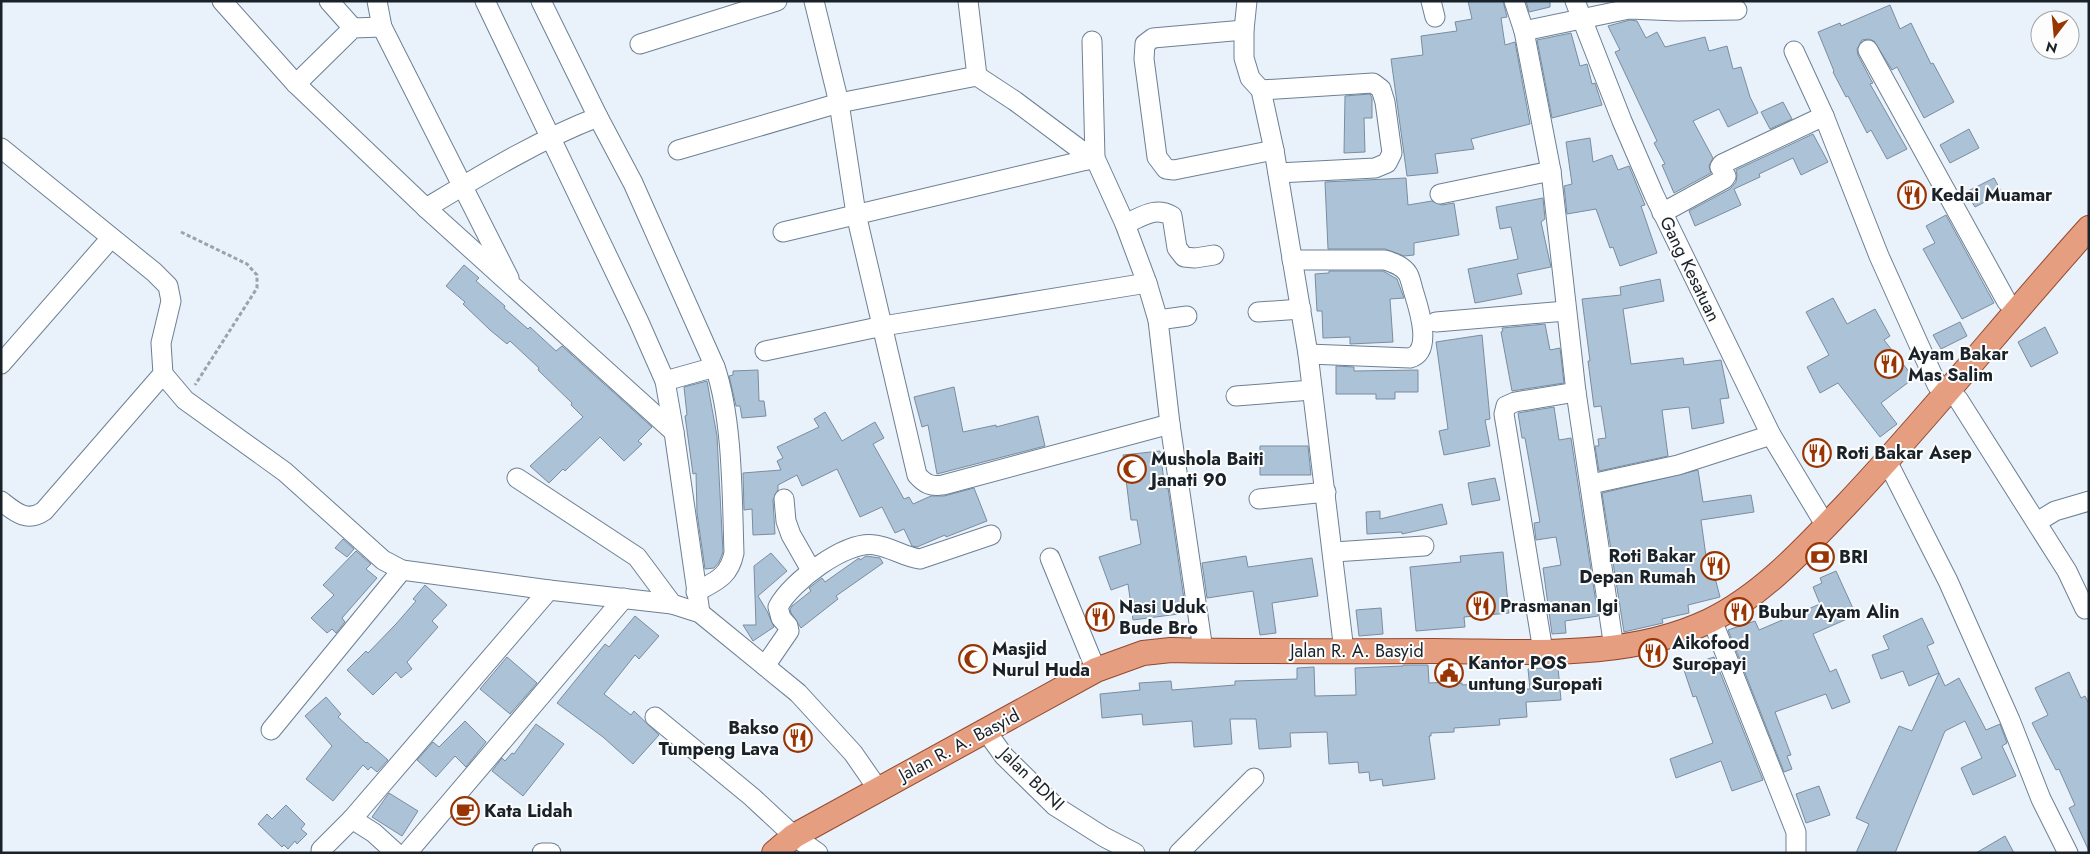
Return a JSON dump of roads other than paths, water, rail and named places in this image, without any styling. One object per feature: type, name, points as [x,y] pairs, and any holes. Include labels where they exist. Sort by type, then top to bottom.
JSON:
[{"type":"main road","points":[[1947,392],[2007,302],[2089,213]]},
{"type":"main road","points":[[1947,392],[2089,228]]},
{"type":"main road","points":[[1947,392],[2037,303],[2089,246]]},
{"type":"main road","name":"Jalan R. A. Basyid","points":[[774,853],[794,836],[1096,670],[1143,653],[1171,650],[1543,651],[1614,648],[1658,640],[1712,620],[1742,601],[1784,567],[1888,461],[1947,392]]},
{"type":"street","points":[[222,1],[296,84],[426,208],[674,432]]},
{"type":"street","points":[[329,1],[353,28]]},
{"type":"street","points":[[377,1],[382,27],[464,185],[513,286]]},
{"type":"street","points":[[484,1],[639,322],[665,381],[700,613]]},
{"type":"street","points":[[541,1],[633,183],[715,367],[722,388],[728,445],[734,553],[732,566],[724,576],[696,592]]},
{"type":"street","points":[[640,44],[777,1]]},
{"type":"street","points":[[814,1],[838,103],[856,214],[917,475],[923,482],[932,487],[1170,424]]},
{"type":"street","points":[[968,1],[977,76]]},
{"type":"street","points":[[1514,1],[1524,31],[1551,171],[1576,392],[1614,648]]},
{"type":"street","points":[[1252,2],[1244,30],[1244,58],[1250,78],[1261,90],[1274,150],[1301,309],[1334,552],[1344,651]]},
{"type":"street","points":[[1524,31],[1577,9],[1737,10]]},
{"type":"street","name":"Gang Kesatuan","points":[[1577,9],[1622,121],[1662,213],[1771,435],[1826,526]]},
{"type":"street","points":[[296,84],[353,28],[382,27]]},
{"type":"street","points":[[1244,30],[1153,38],[1145,44],[1144,59],[1157,157],[1166,169],[1174,170],[1274,150]]},
{"type":"street","points":[[1091,159],[1092,41]]},
{"type":"street","points":[[1868,50],[2007,302]]},
{"type":"street","points":[[1794,51],[1824,116],[1879,256],[1947,392],[2037,522],[2067,571],[2085,609]]},
{"type":"street","points":[[678,150],[838,103],[977,76],[1015,101],[1091,159],[1125,224],[1147,283],[1158,320],[1170,424],[1203,650]]},
{"type":"street","points":[[1261,90],[1373,83],[1381,89],[1386,102],[1392,153],[1387,163],[1375,168],[1278,173]]},
{"type":"street","points":[[1662,213],[1724,179],[1726,176],[1720,167],[1722,164],[1824,116]]},
{"type":"street","points":[[426,208],[550,138],[598,117]]},
{"type":"street","points":[[1,148],[154,272],[168,286],[171,301],[161,343],[164,374],[186,400],[285,472],[383,560],[402,570],[672,604],[700,613],[798,693],[853,753],[878,789]]},
{"type":"street","points":[[783,232],[1091,159]]},
{"type":"street","points":[[1440,194],[1551,171]]},
{"type":"street","points":[[1125,224],[1156,211],[1165,212],[1172,216],[1177,248],[1184,257],[1195,258],[1214,255]]},
{"type":"street","points":[[1,364],[111,238]]},
{"type":"street","points":[[1292,260],[1385,260],[1399,265],[1408,274],[1423,331],[1420,349],[1416,355],[1410,358],[1308,354]]},
{"type":"street","points":[[765,351],[883,326],[1147,283]]},
{"type":"street","points":[[1258,312],[1301,309]]},
{"type":"street","points":[[1436,322],[1566,311]]},
{"type":"street","points":[[1158,320],[1187,316]]},
{"type":"street","points":[[665,381],[715,367]]},
{"type":"street","points":[[1,501],[22,516],[38,516],[164,374]]},
{"type":"street","points":[[1236,396],[1312,390]]},
{"type":"street","points":[[1543,651],[1504,414],[1506,406],[1514,402],[1576,392]]},
{"type":"street","points":[[1591,484],[1678,465],[1771,435]]},
{"type":"street","points":[[1888,461],[1948,582],[2010,720],[2041,799],[2068,853]]},
{"type":"street","points":[[517,478],[637,557],[672,604]]},
{"type":"street","points":[[1259,499],[1326,492]]},
{"type":"street","points":[[784,499],[786,521],[791,535],[811,570]]},
{"type":"street","points":[[2037,522],[2055,511],[2089,501]]},
{"type":"street","points":[[765,666],[789,631],[788,626],[781,618],[778,607],[784,596],[811,570],[843,552],[860,546],[875,545],[908,557],[920,558],[991,535]]},
{"type":"street","points":[[1334,552],[1424,546]]},
{"type":"street","points":[[1050,558],[1096,670]]},
{"type":"street","points":[[271,730],[402,570]]},
{"type":"street","points":[[321,850],[352,819],[549,590]]},
{"type":"street","points":[[407,853],[624,598]]},
{"type":"street","points":[[1712,620],[1797,844]]},
{"type":"street","points":[[655,717],[752,797],[794,836],[818,853]]},
{"type":"street","name":"Jalan BDNI","points":[[986,731],[1004,756],[1055,806],[1104,837],[1135,853]]},
{"type":"street","points":[[1178,853],[1254,778]]},
{"type":"street","points":[[352,819],[374,833],[396,853]]},
{"type":"street","points":[[542,853],[551,853]]},
{"type":"place","name":"Kedai Muamar","points":[[1912,195]]},
{"type":"place","name":"Ayam Bakar Mas Salim","points":[[1889,364]]},
{"type":"place","name":"Roti Bakar Asep","points":[[1817,453]]},
{"type":"place","name":"Mushola Baiti Janati 90","points":[[1132,469]]},
{"type":"place","name":"BRI","points":[[1820,557]]},
{"type":"place","name":"Roti Bakar Depan Rumah","points":[[1715,566]]},
{"type":"place","name":"Prasmanan Igi","points":[[1481,606]]},
{"type":"place","name":"Bubur Ayam Alin","points":[[1739,612]]},
{"type":"place","name":"Nasi Uduk Bude Bro","points":[[1100,617]]},
{"type":"place","name":"Aikofood Suropayi","points":[[1653,653]]},
{"type":"place","name":"Masjid Nurul Huda","points":[[973,659]]},
{"type":"place","name":"Kantor POS untung Suropati","points":[[1449,673]]},
{"type":"place","name":"Bakso Tumpeng Lava","points":[[798,738]]},
{"type":"place","name":"Kata Lidah","points":[[465,811]]}]
